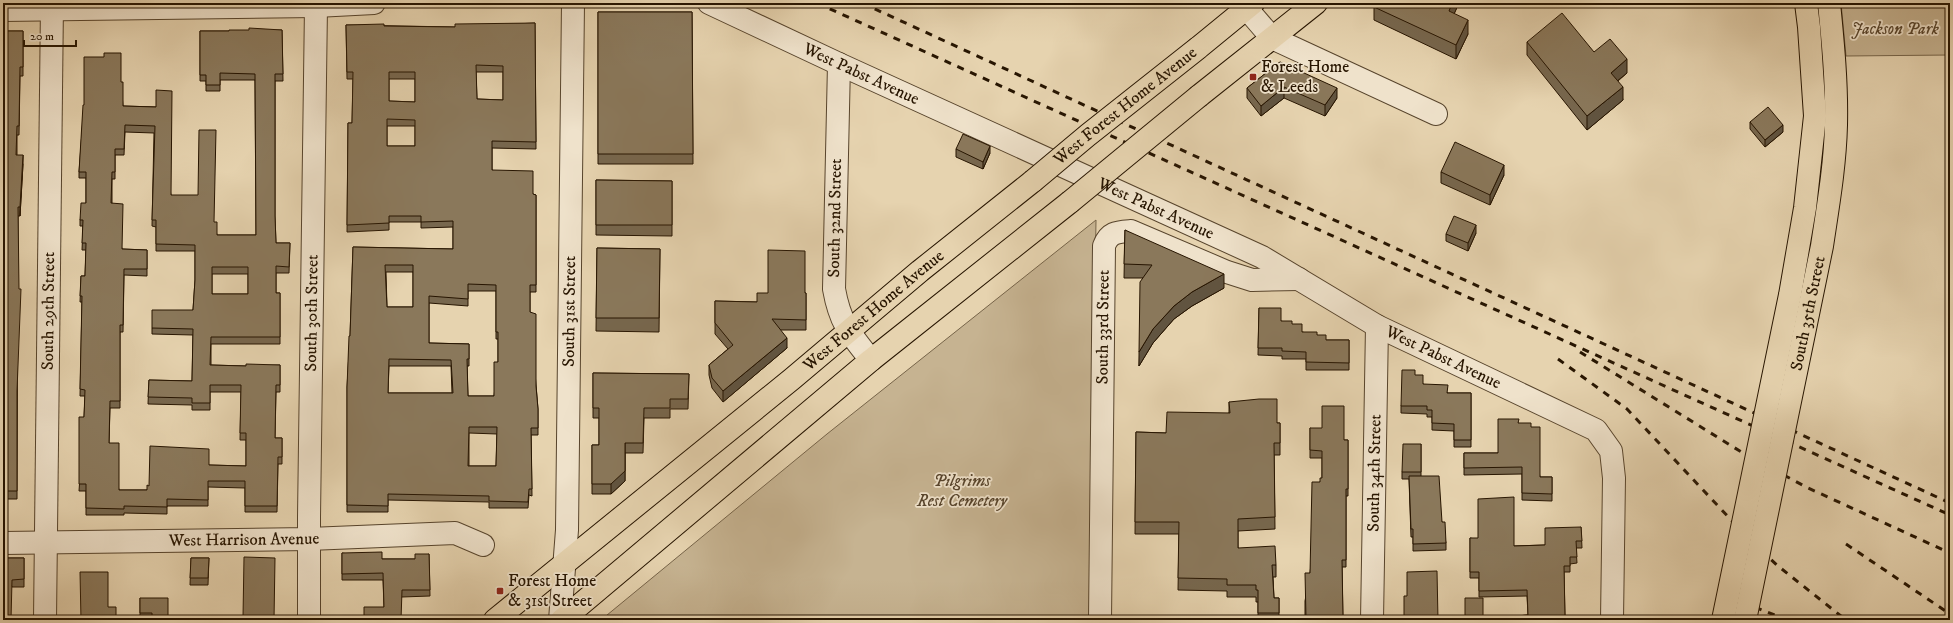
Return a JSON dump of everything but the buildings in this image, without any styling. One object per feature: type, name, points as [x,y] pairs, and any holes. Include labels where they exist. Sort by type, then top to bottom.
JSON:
[{"type":"main road","name":"West Forest Home Avenue","points":[[561,620],[871,360],[1070,202],[1199,96],[1316,3]]},
{"type":"main road","name":"South 35th Street","points":[[1723,620],[1790,295],[1805,208],[1814,116],[1809,27],[1806,3]]},
{"type":"main road","name":"South 35th Street","points":[[1745,620],[1820,254],[1831,187],[1836,117],[1835,55],[1829,3]]},
{"type":"main road","name":"West Forest Home Avenue","points":[[495,620],[848,332],[920,271],[1033,181],[1088,134],[1250,6]]},
{"type":"street","points":[[3,10],[52,6],[316,6],[374,3]]},
{"type":"street","name":"South 31st Street","points":[[561,620],[567,530],[573,3]]},
{"type":"street","name":"West Pabst Avenue","points":[[709,3],[1262,257],[1377,326],[1596,430],[1611,451],[1614,478],[1612,620]]},
{"type":"street","name":"South 29th Street","points":[[45,620],[52,6]]},
{"type":"street","name":"South 30th Street","points":[[309,620],[316,6]]},
{"type":"street","points":[[1250,6],[1272,38],[1436,114]]},
{"type":"street","name":"South 32nd Street","points":[[839,64],[834,289],[840,317],[848,332],[871,360]]},
{"type":"street","name":"South 33rd Street","points":[[1100,620],[1104,246],[1107,238],[1116,232],[1131,231],[1227,272],[1252,280],[1299,279]]},
{"type":"street","name":"South 34th Street","points":[[1372,620],[1377,326]]},
{"type":"street","name":"West Harrison Avenue","points":[[3,543],[309,539],[455,533],[483,545]]},
{"type":"green space","name":"Jackson Park","points":[[1841,3],[1950,3],[1950,55],[1846,56]]},
{"type":"green space","name":"Pilgrims Rest Cemetery","points":[[1096,220],[1090,620],[601,620],[827,434]]},
{"type":"railway","points":[[817,3],[1950,515]]},
{"type":"railway","points":[[862,3],[1950,503]]},
{"type":"railway","points":[[1580,352],[1743,453],[1806,487],[1950,553]]},
{"type":"railway","points":[[1558,359],[1627,409],[1750,540],[1778,566],[1846,620]]},
{"type":"railway","points":[[1846,544],[1950,614]]},
{"type":"railway","points":[[1742,602],[1787,620]]},
{"type":"place","name":"Forest Home & Leeds","points":[[1253,77]]},
{"type":"place","name":"Forest Home & 31st Street","points":[[500,591]]}]
